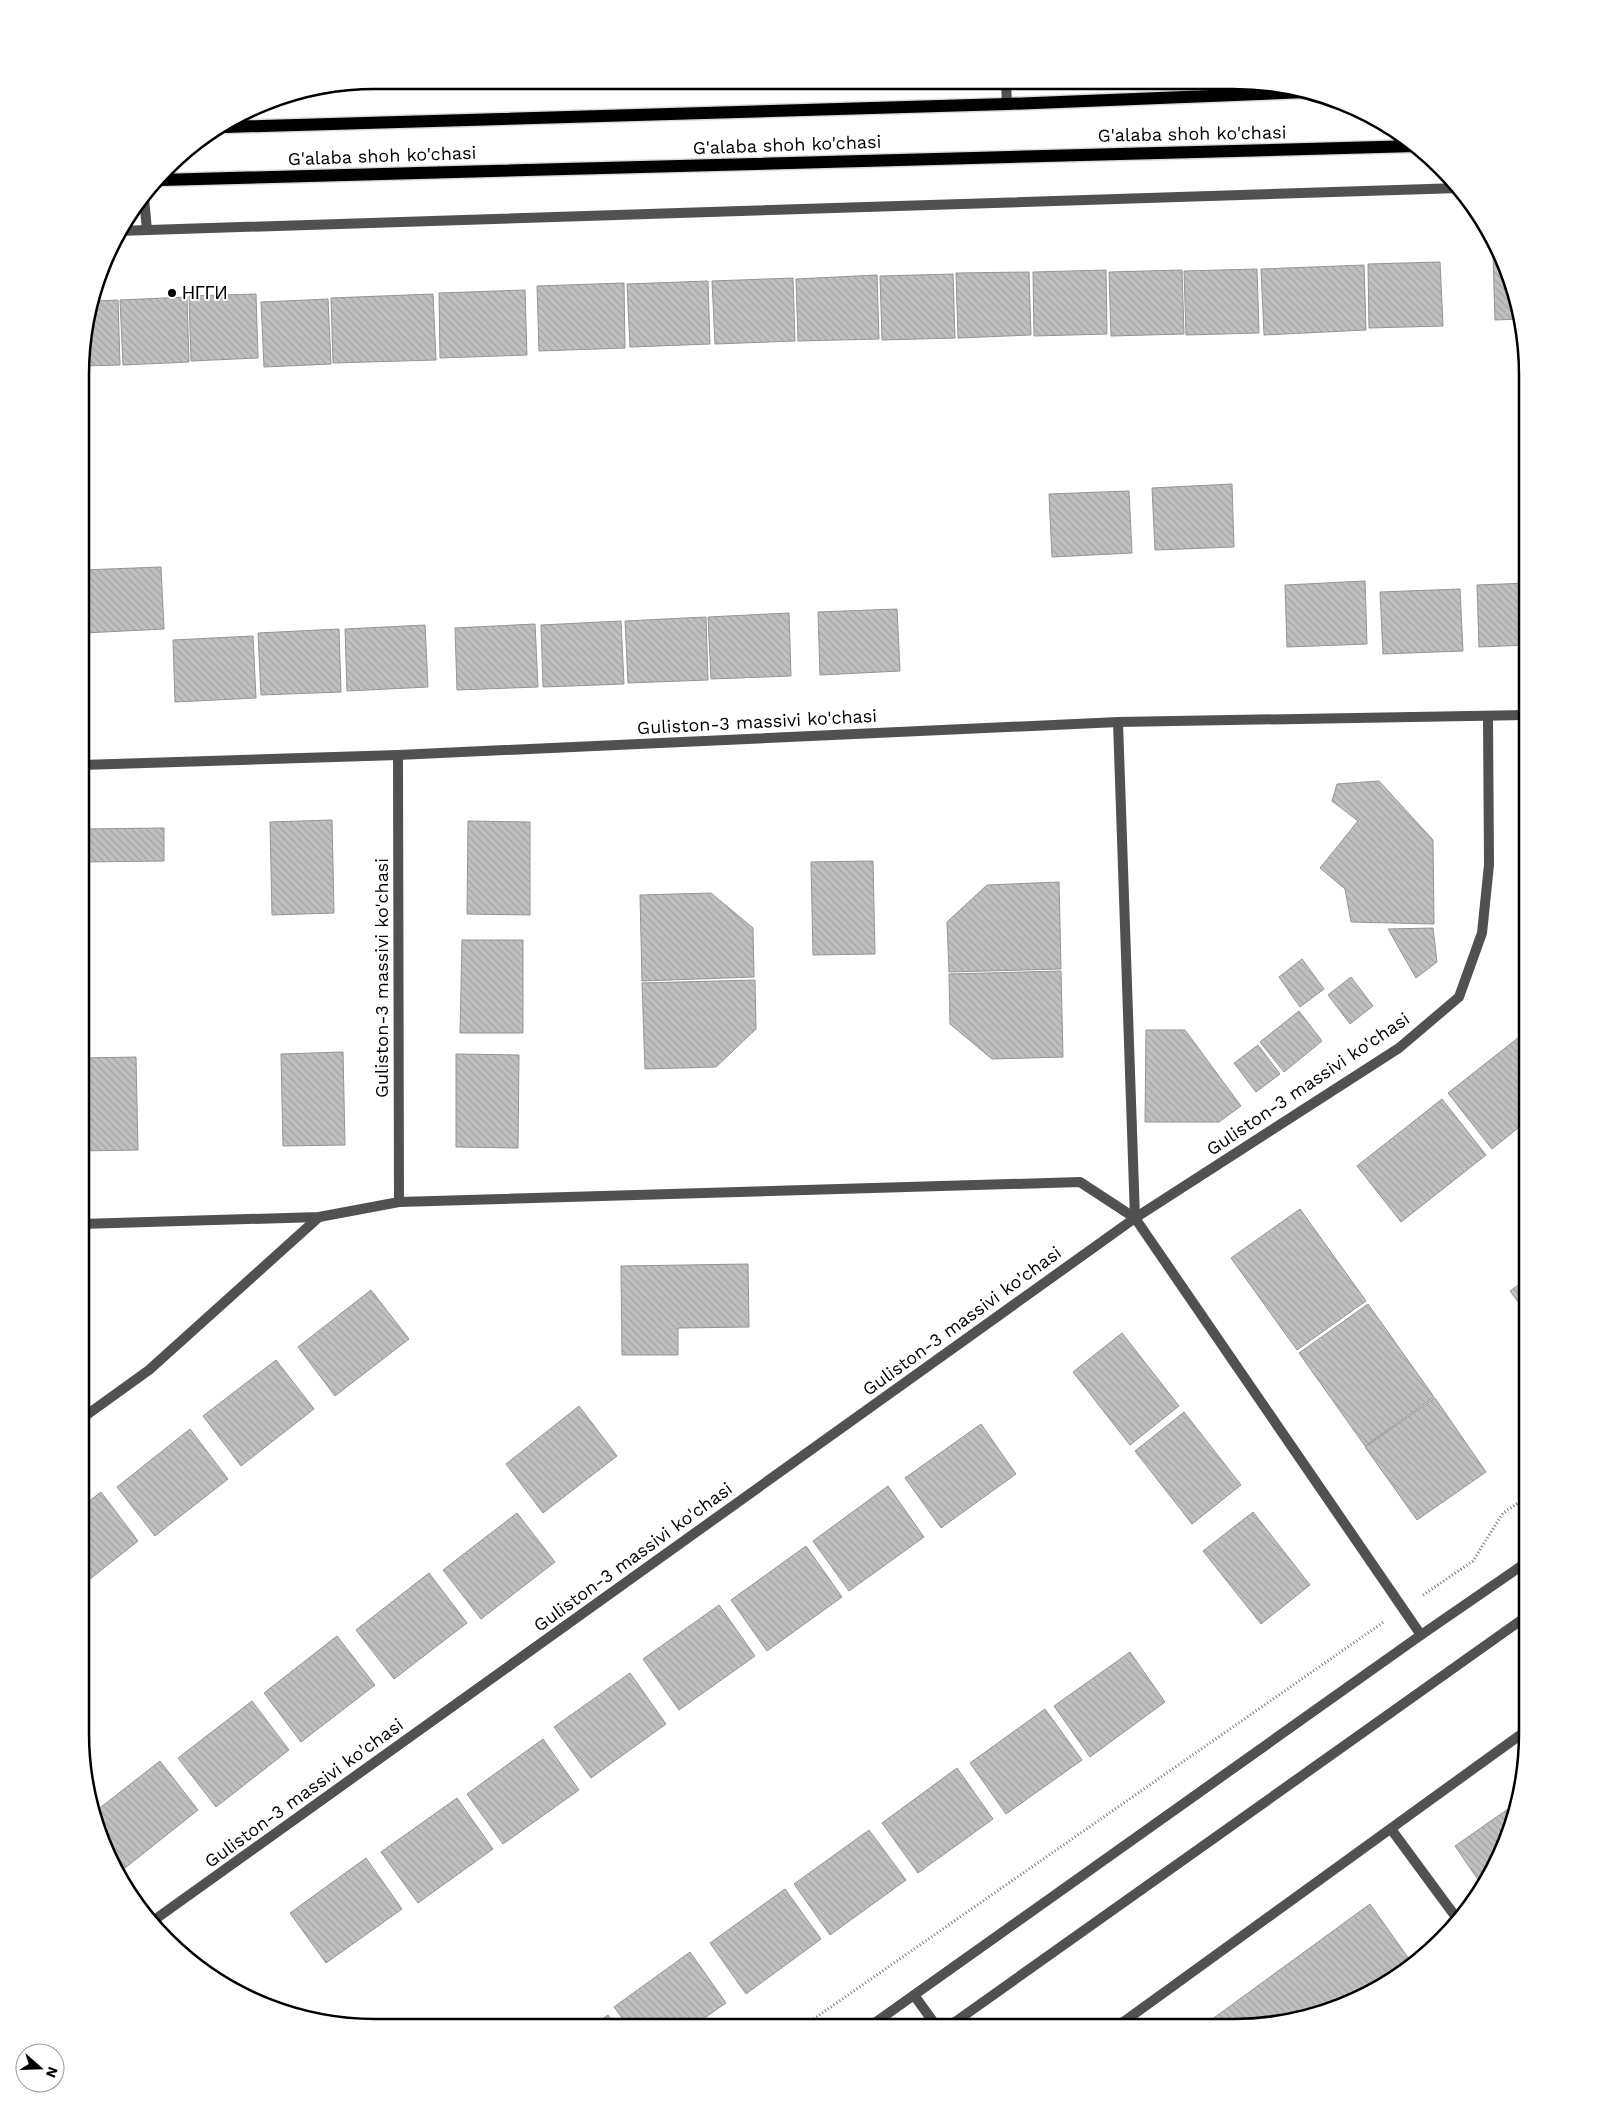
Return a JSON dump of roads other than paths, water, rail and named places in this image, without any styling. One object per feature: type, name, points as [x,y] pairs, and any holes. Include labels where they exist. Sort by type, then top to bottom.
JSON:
[{"type":"main road","name":"G'alaba shoh ko'chasi","points":[[232,127],[1008,104],[1283,93]]},
{"type":"main road","name":"G'alaba shoh ko'chasi","points":[[166,180],[1405,146]]},
{"type":"street","points":[[1007,89],[1008,104]]},
{"type":"street","points":[[128,231],[1450,188]]},
{"type":"street","points":[[145,205],[147,230]]},
{"type":"street","name":"Guliston-3 massivi ko'chasi","points":[[89,765],[398,755],[1118,722],[1519,715]]},
{"type":"street","name":"Guliston-3 massivi ko'chasi","points":[[157,1918],[1135,1218],[1399,1048],[1459,997],[1482,933],[1489,865],[1488,716]]},
{"type":"street","points":[[1118,722],[1135,1218]]},
{"type":"street","name":"Guliston-3 massivi ko'chasi","points":[[398,755],[399,1202]]},
{"type":"street","points":[[89,1224],[319,1217],[399,1202],[1080,1182],[1135,1218],[1421,1635]]},
{"type":"street","points":[[89,1413],[149,1370],[319,1217]]},
{"type":"street","points":[[880,2019],[1519,1568]]},
{"type":"street","points":[[959,2019],[1519,1622]]},
{"type":"street","points":[[1127,2019],[1519,1736]]},
{"type":"street","points":[[1391,1829],[1454,1915]]},
{"type":"street","points":[[914,1995],[932,2019]]},
{"type":"place","name":"НГГИ","points":[[172,293]]}]
